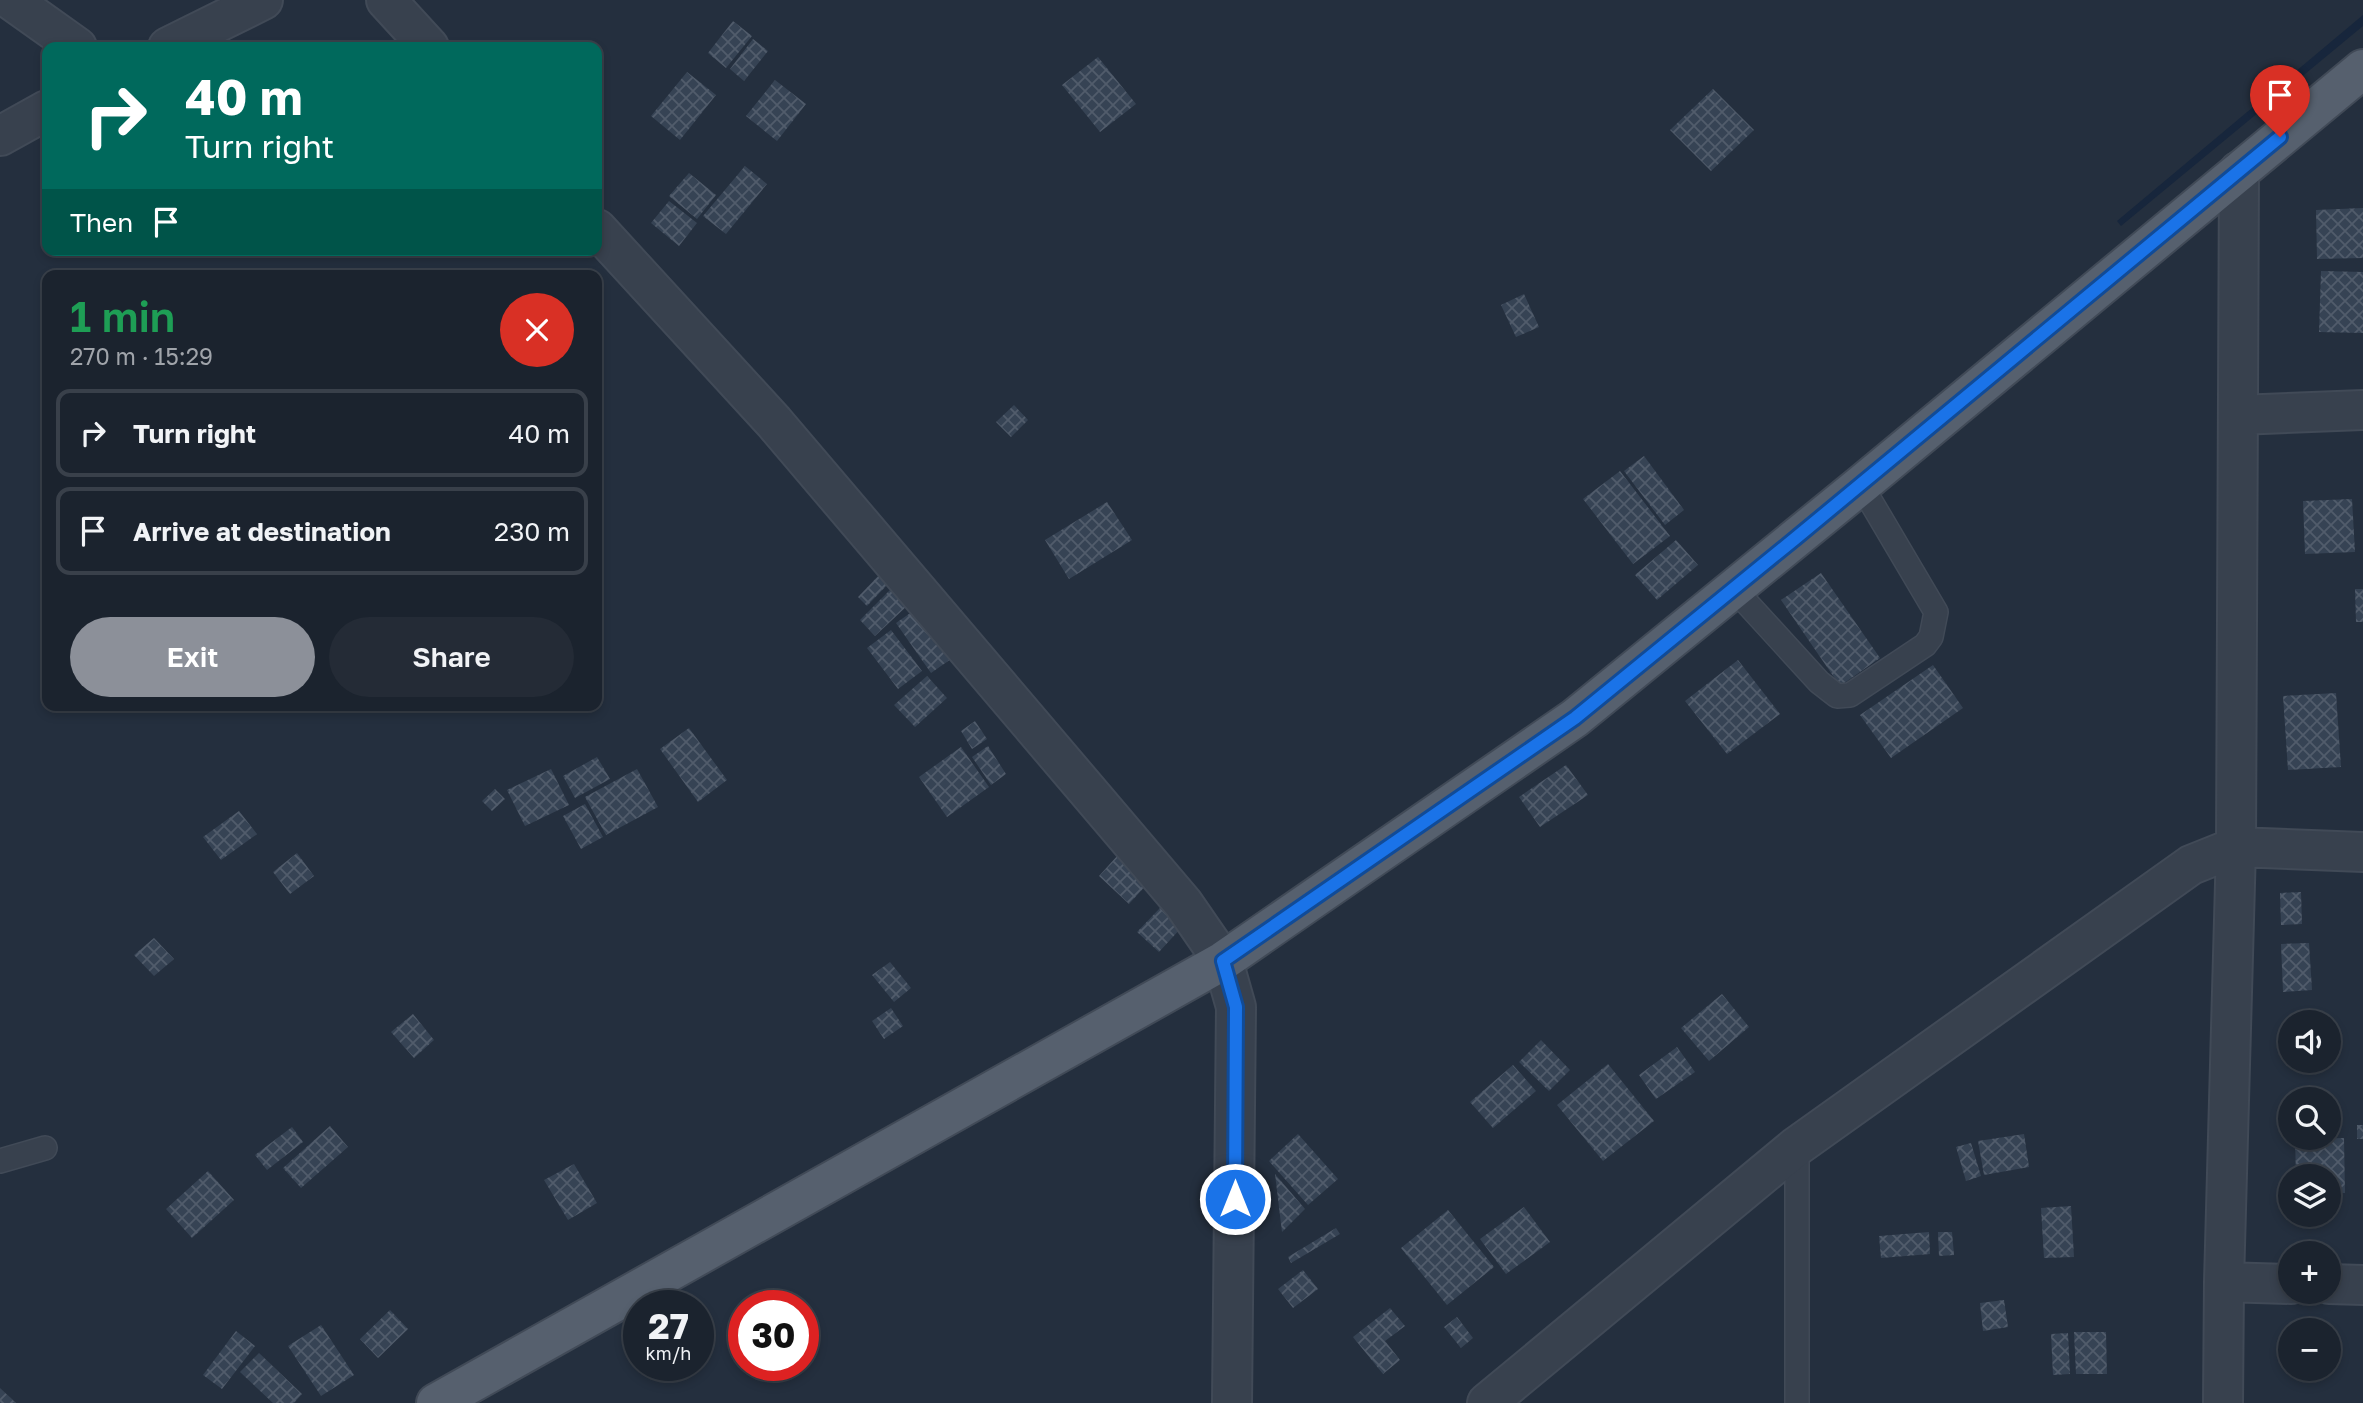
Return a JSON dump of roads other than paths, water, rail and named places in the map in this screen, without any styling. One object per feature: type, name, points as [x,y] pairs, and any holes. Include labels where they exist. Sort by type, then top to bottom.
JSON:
[{"type":"main road","points":[[436,1403],[1223,961],[1575,718],[2363,69]]},
{"type":"street","points":[[11,0],[70,42]]},
{"type":"street","points":[[178,42],[263,0]]},
{"type":"street","points":[[386,0],[424,42]]},
{"type":"street","points":[[0,136],[42,113]]},
{"type":"street","points":[[2223,1403],[2236,847],[2239,171]]},
{"type":"street","points":[[602,234],[774,422],[1183,903],[1223,961],[1236,1007],[1232,1403]]},
{"type":"street","points":[[2238,415],[2363,410]]},
{"type":"street","points":[[1487,1403],[1797,1146],[2191,865],[2236,847],[2363,852]]},
{"type":"street","points":[[2224,1282],[2278,1284]]},
{"type":"street","points":[[2341,1284],[2363,1285]]},
{"type":"lane","points":[[1734,589],[1819,682],[1838,696],[1850,695],[1925,645],[1931,637],[1936,612],[1861,485]]},
{"type":"lane","points":[[1797,1146],[1797,1403]]},
{"type":"lane","points":[[0,1161],[45,1148]]},
{"type":"water","points":[[2363,15],[2363,26],[2121,226],[2117,221]]}]
